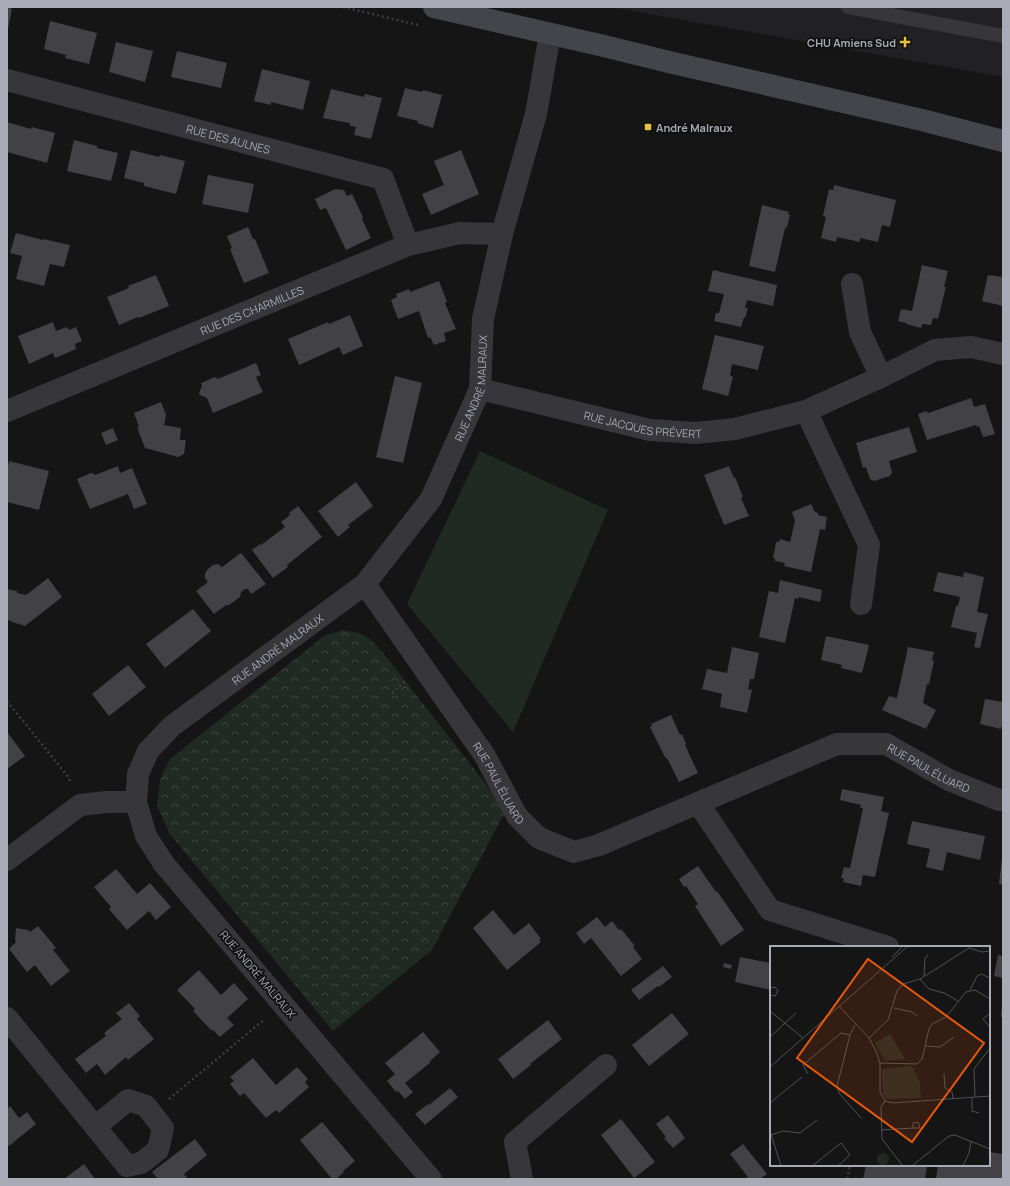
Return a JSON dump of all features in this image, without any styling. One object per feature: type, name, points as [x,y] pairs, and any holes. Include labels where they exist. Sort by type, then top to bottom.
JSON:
[{"type":"street","points":[[434,7],[1003,140]]},
{"type":"street","name":"RUE ANDRÉ MALRAUX","points":[[431,1179],[164,864],[146,836],[136,802],[138,774],[148,751],[172,726],[365,584],[431,499],[480,389],[484,319],[502,234],[536,114],[550,34]]},
{"type":"street","name":"RUE DES AULNES","points":[[7,80],[383,179],[408,245]]},
{"type":"street","points":[[922,120],[1003,128]]},
{"type":"street","name":"RUE DES CHARMILLES","points":[[7,411],[408,245],[460,233],[502,234]]},
{"type":"street","points":[[852,284],[860,332],[881,377]]},
{"type":"street","name":"RUE JACQUES PRÉVERT","points":[[480,389],[650,430],[696,433],[735,429],[806,411],[881,377],[935,350],[972,347],[1003,354]]},
{"type":"street","points":[[806,411],[868,546],[861,604]]},
{"type":"street","name":"RUE PAUL ÉLUARD","points":[[365,584],[485,756],[517,816],[540,838],[574,852],[599,845],[836,744],[886,744],[948,780],[999,800],[1003,800]]},
{"type":"street","points":[[7,860],[80,805],[106,802],[136,802]]},
{"type":"street","points":[[698,803],[770,910],[885,946]]},
{"type":"street","points":[[7,1018],[95,1127],[127,1166],[141,1163],[158,1150],[163,1128],[146,1106],[128,1100],[95,1127]]},
{"type":"street","points":[[522,1179],[515,1142],[606,1065]]},
{"type":"lane","points":[[848,7],[1003,36]]},
{"type":"path","points":[[7,701],[69,778],[80,805]]},
{"type":"path","points":[[152,1114],[283,1004]]},
{"type":"path","points":[[847,1179],[850,1166]]},
{"type":"shaded area","name":"CHU Amiens Sud","points":[[610,7],[1003,7],[1003,77]]},
{"type":"green space","points":[[480,451],[608,510],[513,732],[407,604]]},
{"type":"green space","points":[[342,630],[359,633],[371,640],[385,655],[506,810],[432,950],[333,1031],[169,833],[157,805],[160,779],[170,759],[324,636]]},
{"type":"building","points":[[7,7],[12,9],[8,29],[7,29]]},
{"type":"building","points":[[50,21],[97,33],[89,64],[65,58],[66,55],[44,49]]},
{"type":"building","points":[[116,42],[153,51],[145,82],[109,72]]},
{"type":"building","points":[[177,51],[227,63],[221,88],[171,77]]},
{"type":"building","points":[[262,69],[310,81],[303,110],[271,102],[271,105],[254,101]]},
{"type":"building","points":[[405,88],[422,92],[423,90],[442,95],[433,128],[417,123],[418,121],[397,116]]},
{"type":"building","points":[[331,89],[364,97],[365,94],[382,98],[371,139],[354,135],[356,127],[351,126],[349,123],[323,118]]},
{"type":"building","points":[[7,122],[31,129],[32,127],[55,133],[47,163],[7,152]]},
{"type":"building","points":[[74,140],[118,153],[111,181],[67,171]]},
{"type":"building","points":[[131,150],[159,157],[160,155],[185,161],[176,194],[144,186],[144,183],[124,178]]},
{"type":"building","points":[[461,150],[479,194],[431,215],[422,194],[444,185],[434,161]]},
{"type":"building","points":[[208,175],[254,184],[248,213],[202,204]]},
{"type":"building","points":[[834,185],[896,200],[890,227],[882,225],[878,242],[860,238],[860,242],[837,237],[836,242],[821,238],[826,217],[823,216],[829,189],[833,190]]},
{"type":"building","points":[[335,189],[344,190],[347,196],[352,194],[371,238],[346,250],[326,208],[320,210],[315,199]]},
{"type":"building","points":[[762,205],[789,212],[788,214],[790,215],[787,227],[785,228],[775,272],[749,266]]},
{"type":"building","points":[[248,227],[253,239],[255,239],[269,273],[244,283],[230,249],[232,248],[227,236]]},
{"type":"building","points":[[16,233],[70,245],[64,267],[50,264],[44,286],[16,279],[22,256],[10,253]]},
{"type":"building","points":[[922,265],[948,271],[944,287],[946,287],[938,319],[933,318],[931,325],[922,324],[921,328],[898,321],[901,309],[912,311]]},
{"type":"building","points":[[713,270],[777,285],[773,306],[747,300],[745,308],[748,308],[741,327],[714,321],[716,313],[719,313],[724,294],[708,291]]},
{"type":"building","points":[[156,275],[169,306],[119,325],[107,297],[129,288],[128,286]]},
{"type":"building","points":[[988,275],[1003,277],[1003,306],[982,301]]},
{"type":"building","points":[[439,281],[447,302],[445,303],[456,329],[444,333],[446,341],[434,345],[430,337],[428,338],[419,311],[398,319],[391,300],[397,297],[396,294],[409,289],[410,292]]},
{"type":"building","points":[[350,315],[363,346],[343,355],[339,347],[299,365],[288,339],[328,322],[329,324]]},
{"type":"building","points":[[53,322],[56,331],[67,327],[69,330],[76,327],[82,341],[75,344],[76,349],[55,358],[53,353],[29,364],[18,336]]},
{"type":"building","points":[[715,335],[764,346],[758,370],[732,364],[730,375],[733,377],[728,396],[702,389]]},
{"type":"building","points":[[256,363],[261,375],[256,377],[263,392],[213,413],[207,398],[199,393],[202,386],[201,383],[215,377],[218,379]]},
{"type":"building","points":[[395,376],[422,383],[403,463],[376,457]]},
{"type":"building","points":[[971,398],[974,407],[985,404],[995,434],[983,437],[979,426],[977,427],[976,425],[927,440],[918,414],[926,411],[928,413]]},
{"type":"building","points":[[161,402],[166,415],[164,425],[181,428],[180,440],[186,440],[184,454],[178,457],[145,448],[137,427],[139,427],[134,413]]},
{"type":"building","points":[[909,427],[917,452],[889,461],[892,472],[890,476],[874,481],[870,479],[866,467],[863,468],[856,443]]},
{"type":"building","points":[[113,428],[118,440],[106,445],[101,433]]},
{"type":"building","points":[[9,461],[49,471],[39,510],[7,502],[7,471]]},
{"type":"building","points":[[118,466],[120,473],[132,468],[147,504],[134,509],[128,494],[90,509],[77,479],[91,473],[95,475]]},
{"type":"building","points":[[729,466],[743,497],[741,498],[749,516],[724,525],[704,475]]},
{"type":"building","points":[[356,482],[373,506],[348,525],[350,527],[338,537],[318,511]]},
{"type":"building","points":[[811,504],[818,515],[827,517],[825,530],[820,529],[811,572],[784,566],[785,563],[775,561],[775,558],[773,558],[776,542],[779,542],[780,539],[790,542],[795,521],[792,512]]},
{"type":"building","points":[[298,506],[322,537],[273,578],[252,550],[285,527],[281,522]]},
{"type":"building","points":[[241,553],[266,584],[251,594],[248,589],[245,589],[241,592],[240,597],[214,614],[196,591],[208,582],[205,578],[207,570],[213,565],[218,564],[222,567]]},
{"type":"building","points":[[938,572],[963,577],[964,572],[984,577],[977,612],[988,614],[980,648],[974,647],[977,633],[951,627],[956,606],[958,606],[960,597],[933,591]]},
{"type":"building","points":[[48,578],[62,597],[25,626],[7,620],[7,589],[26,595]]},
{"type":"building","points":[[780,580],[822,590],[820,602],[799,597],[798,599],[795,598],[785,643],[759,637],[769,591],[778,593]]},
{"type":"building","points":[[193,609],[211,631],[165,668],[146,644]]},
{"type":"building","points":[[826,636],[869,645],[862,673],[841,668],[842,665],[821,660]]},
{"type":"building","points":[[732,647],[759,653],[754,679],[750,679],[748,689],[752,690],[747,713],[720,707],[722,694],[702,689],[707,669],[727,673]]},
{"type":"building","points":[[908,647],[934,652],[932,660],[934,661],[923,703],[936,710],[926,729],[882,710],[889,696],[897,698]]},
{"type":"building","points":[[128,665],[146,687],[109,716],[92,694]]},
{"type":"building","points":[[985,699],[1003,702],[1003,727],[1001,727],[1001,729],[980,724]]},
{"type":"building","points":[[671,715],[680,735],[682,734],[686,744],[685,745],[698,773],[679,782],[650,727],[652,726],[651,724]]},
{"type":"building","points":[[7,732],[25,756],[7,769]]},
{"type":"building","points":[[842,789],[884,797],[881,811],[889,813],[875,877],[863,875],[861,886],[843,882],[844,879],[841,878],[844,867],[850,868],[863,808],[860,808],[861,805],[840,800]]},
{"type":"building","points":[[912,821],[985,836],[980,860],[947,852],[943,871],[926,867],[930,849],[907,844]]},
{"type":"building","points":[[1003,858],[1003,885],[999,884]]},
{"type":"building","points":[[698,866],[744,930],[721,946],[695,906],[698,904],[686,886],[684,887],[679,879]]},
{"type":"building","points":[[116,869],[137,894],[150,883],[171,907],[156,920],[149,911],[127,930],[109,909],[111,907],[94,887]]},
{"type":"building","points":[[493,910],[514,935],[529,923],[541,939],[539,940],[541,942],[507,970],[473,928]]},
{"type":"building","points":[[597,917],[605,927],[612,921],[619,930],[621,929],[635,946],[633,947],[642,959],[621,976],[591,938],[584,944],[576,933]]},
{"type":"building","points":[[38,926],[56,948],[53,950],[70,971],[51,986],[35,965],[27,972],[9,949],[16,942],[16,928],[28,930],[30,932]]},
{"type":"building","points":[[998,955],[1003,956],[1003,978],[994,976]]},
{"type":"building","points":[[740,957],[770,963],[770,990],[735,982]]},
{"type":"building","points":[[724,963],[732,965],[731,969],[723,967]]},
{"type":"building","points":[[663,966],[672,977],[639,1000],[631,990]]},
{"type":"building","points":[[199,970],[221,995],[234,983],[248,999],[227,1018],[234,1025],[220,1037],[213,1030],[212,1031],[193,1011],[195,1009],[177,990]]},
{"type":"building","points":[[129,1003],[140,1016],[137,1019],[154,1039],[128,1060],[126,1057],[105,1075],[97,1064],[86,1073],[75,1059],[106,1036],[104,1033],[122,1019],[116,1013]]},
{"type":"building","points":[[1003,1005],[1003,1020],[1001,1016]]},
{"type":"building","points":[[672,1013],[689,1034],[649,1066],[632,1045]]},
{"type":"building","points":[[548,1020],[562,1039],[513,1079],[498,1059]]},
{"type":"building","points":[[423,1032],[440,1052],[430,1061],[431,1062],[405,1083],[413,1092],[405,1099],[398,1091],[396,1092],[387,1081],[395,1074],[385,1063]]},
{"type":"building","points":[[253,1058],[276,1085],[297,1067],[308,1079],[305,1082],[309,1087],[279,1113],[276,1110],[266,1118],[244,1093],[240,1096],[230,1084],[234,1081],[230,1077]]},
{"type":"building","points":[[450,1088],[458,1097],[425,1125],[415,1114]]},
{"type":"building","points":[[10,1106],[19,1118],[27,1112],[36,1124],[9,1146],[7,1143],[7,1109]]},
{"type":"building","points":[[668,1115],[685,1138],[673,1148],[664,1138],[666,1137],[656,1124]]},
{"type":"building","points":[[621,1119],[655,1162],[634,1178],[601,1135]]},
{"type":"building","points":[[322,1122],[355,1161],[336,1179],[332,1179],[300,1140]]},
{"type":"building","points":[[195,1139],[207,1155],[184,1174],[188,1179],[158,1179],[152,1172]]},
{"type":"building","points":[[743,1144],[767,1174],[760,1179],[745,1179],[748,1177],[730,1154]]},
{"type":"building","points":[[990,1152],[1003,1154],[1002,1179],[936,1179],[938,1166],[990,1166]]},
{"type":"building","points":[[84,1164],[95,1179],[64,1179]]},
{"type":"building","points":[[866,1166],[927,1166],[925,1179],[863,1179]]},
{"type":"place","name":"CHU Amiens Sud","points":[[905,42]]},
{"type":"place","name":"André Malraux","points":[[648,127]]}]
